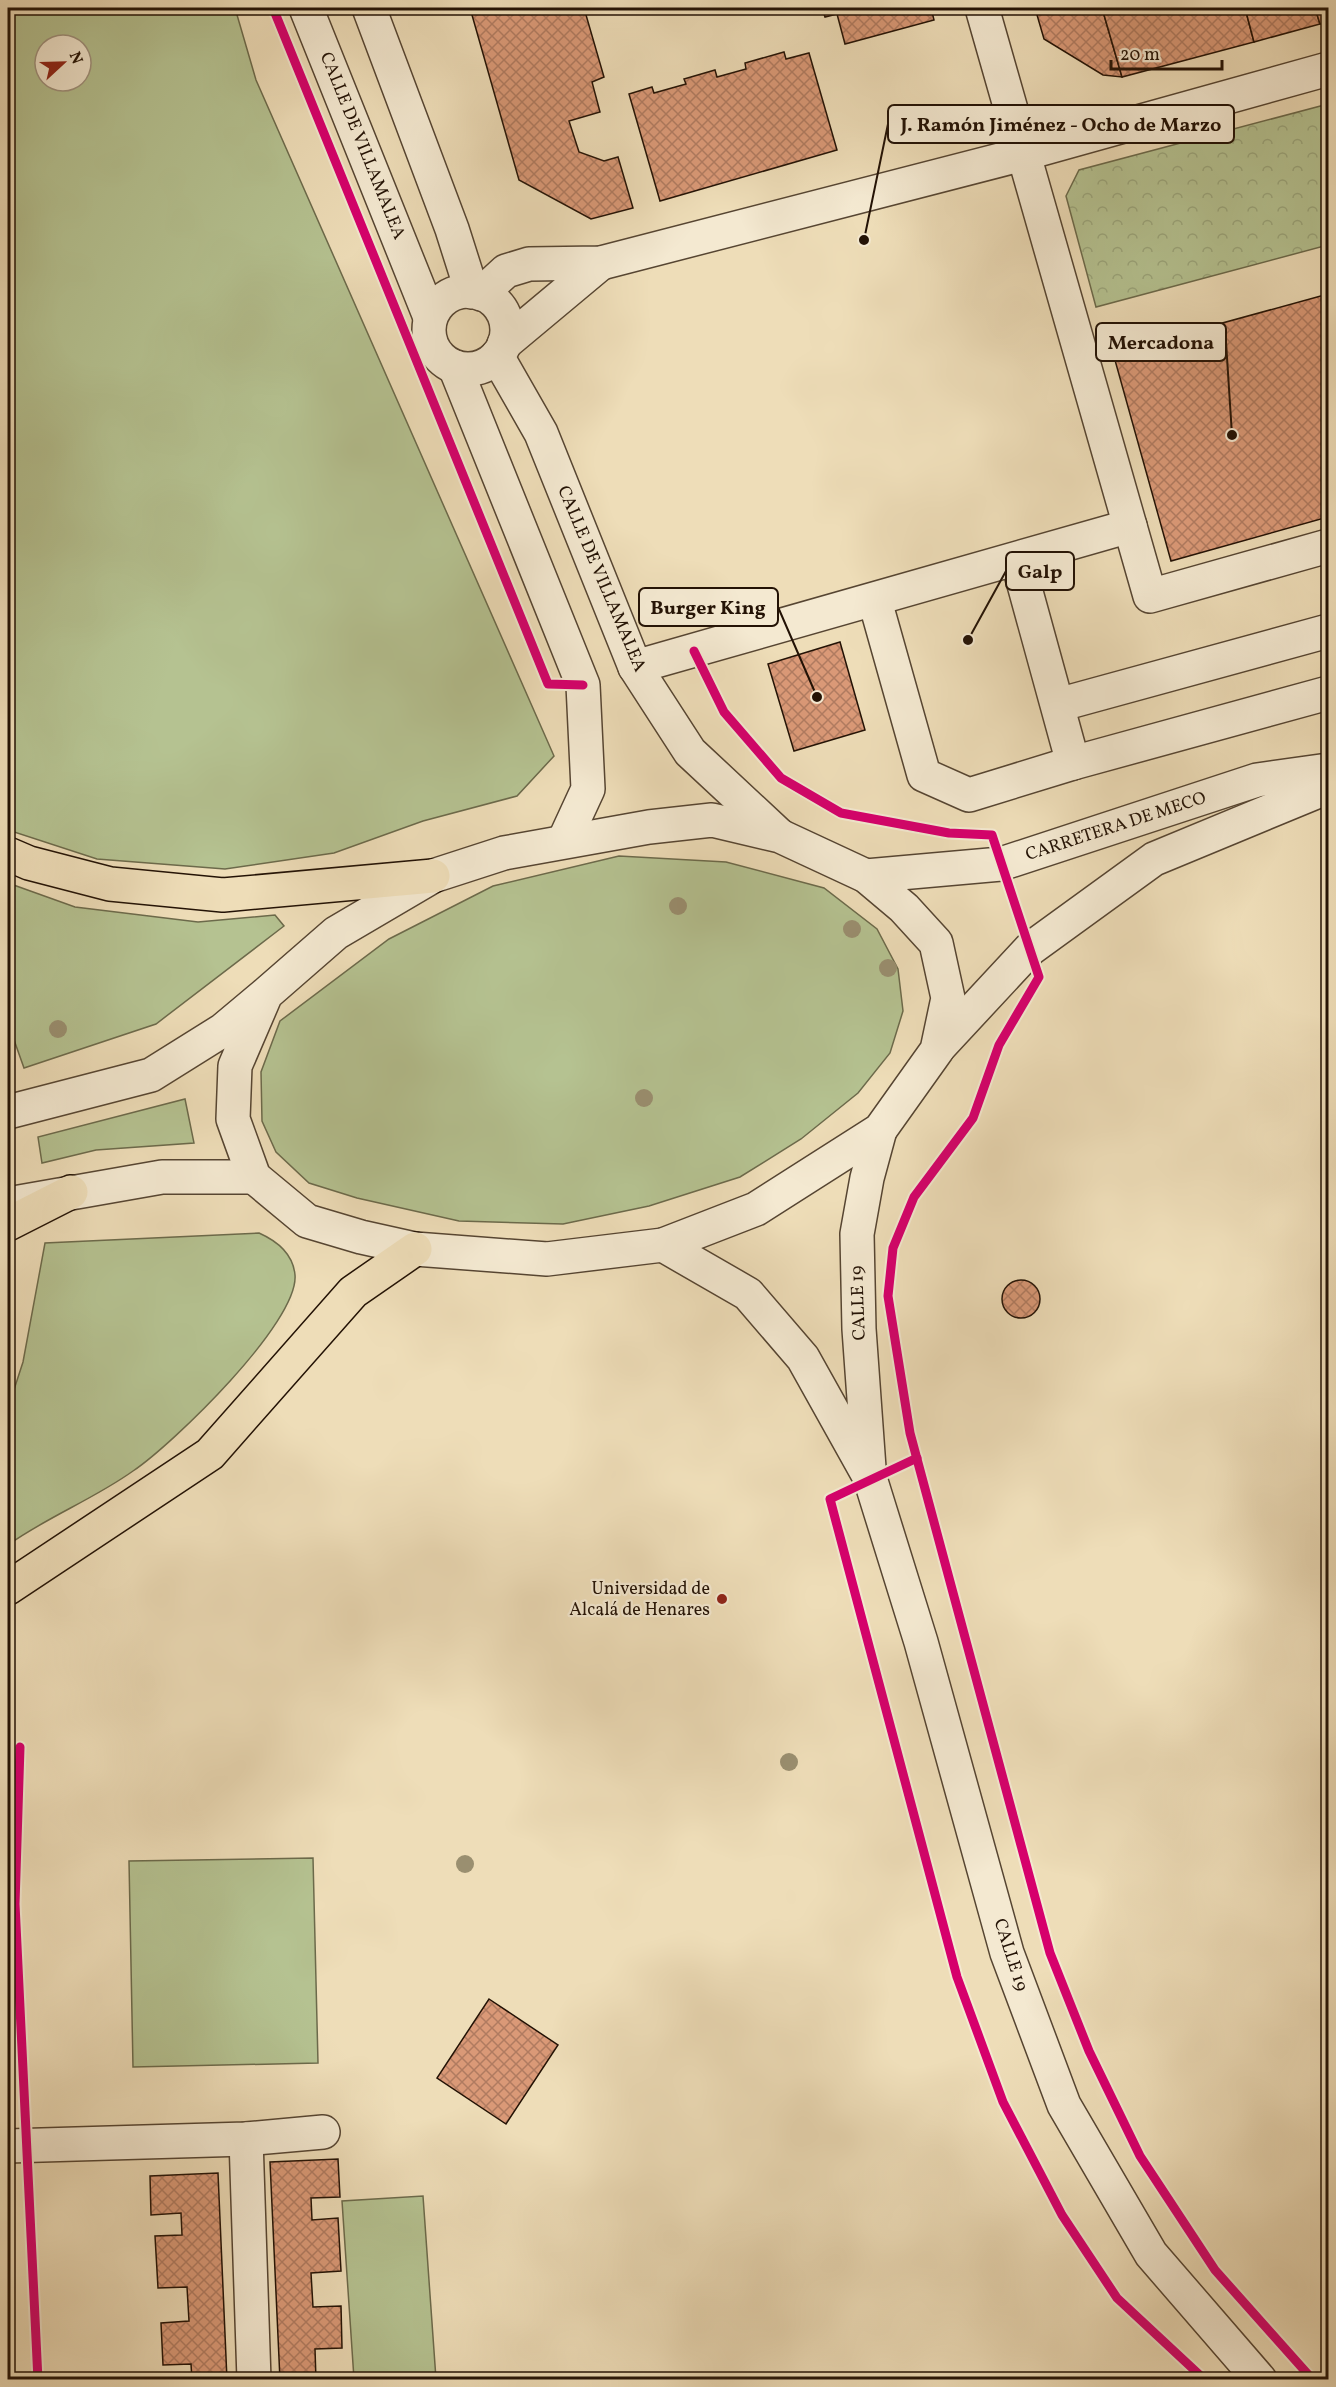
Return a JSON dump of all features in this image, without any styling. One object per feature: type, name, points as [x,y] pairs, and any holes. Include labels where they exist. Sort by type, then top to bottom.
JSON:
[{"type":"highway","points":[[8,854],[29,864],[110,884],[223,895],[433,876]]},
{"type":"highway","points":[[8,1224],[71,1192]]},
{"type":"highway","points":[[8,1588],[210,1454],[353,1292],[415,1249]]},
{"type":"street","name":"CALLE DE VILLAMALEA","points":[[306,8],[430,317]]},
{"type":"street","points":[[369,8],[477,293]]},
{"type":"street","points":[[982,8],[1150,596],[1329,546]]},
{"type":"street","points":[[477,293],[506,271],[529,264],[601,263],[1023,154],[1329,69]]},
{"type":"street","points":[[500,350],[505,319],[500,309],[477,293],[459,292],[447,297],[430,317],[429,332],[432,347],[442,360],[455,367],[470,369],[485,365],[601,263]]},
{"type":"street","name":"CALLE DE VILLAMALEA","points":[[500,350],[541,433],[635,667],[690,752],[780,836]]},
{"type":"street","points":[[455,367],[583,685],[588,789],[564,841]]},
{"type":"street","points":[[635,667],[876,601],[1130,526]]},
{"type":"street","points":[[1017,559],[1073,763]]},
{"type":"street","points":[[876,601],[924,775],[969,795],[1073,763],[1329,693]]},
{"type":"street","points":[[1058,705],[1329,632]]},
{"type":"street","points":[[1257,780],[1329,757]]},
{"type":"street","name":"CARRETERA DE MECO","points":[[866,876],[1001,864],[1257,780],[1329,770]]},
{"type":"street","name":"CARRETERA DE MECO","points":[[880,1130],[937,1050],[1030,949],[1154,859],[1329,787]]},
{"type":"street","points":[[8,1112],[151,1075],[223,1030],[336,933],[433,876],[504,852],[712,820],[780,836],[866,876],[904,908],[936,943],[948,998],[937,1050]]},
{"type":"street","points":[[266,994],[235,1066],[233,1119],[254,1177],[307,1221],[415,1249],[547,1259],[663,1245],[756,1209],[880,1130]]},
{"type":"street","name":"CALLE 19","points":[[870,1478],[859,1329],[857,1234],[867,1178],[880,1130]]},
{"type":"street","points":[[8,1204],[162,1177],[254,1177]]},
{"type":"street","name":"CALLE 19","points":[[663,1245],[748,1294],[803,1358],[870,1478],[921,1642],[1007,1953],[1064,2105],[1151,2254],[1260,2379]]},
{"type":"street","points":[[8,2146],[246,2139],[323,2132]]},
{"type":"street","points":[[246,2139],[254,2379]]},
{"type":"green space","points":[[8,8],[235,8],[256,80],[554,756],[517,796],[423,821],[334,853],[225,869],[97,859],[8,830]]},
{"type":"green space","points":[[1328,104],[1328,245],[1096,307],[1066,196],[1079,170]]},
{"type":"green space","points":[[619,856],[726,862],[824,888],[877,929],[898,969],[903,1011],[890,1053],[858,1093],[801,1139],[740,1177],[649,1206],[563,1224],[459,1221],[357,1198],[309,1183],[276,1152],[262,1121],[261,1072],[280,1021],[389,939],[493,886]]},
{"type":"green space","points":[[8,883],[75,907],[198,922],[275,915],[284,926],[156,1024],[24,1068],[8,1023]]},
{"type":"green space","points":[[185,1099],[194,1143],[96,1150],[42,1163],[38,1137]]},
{"type":"green space","points":[[259,1233],[283,1249],[291,1260],[295,1275],[291,1296],[277,1322],[256,1351],[203,1410],[152,1457],[118,1481],[8,1545],[8,1408],[23,1362],[45,1243]]},
{"type":"green space","points":[[313,1858],[318,2063],[133,2067],[129,1861]]},
{"type":"green space","points":[[423,2196],[436,2379],[354,2379],[342,2201]]},
{"type":"building","points":[[470,8],[584,8],[604,77],[592,82],[600,112],[569,121],[579,152],[604,161],[618,157],[633,208],[591,219],[519,180]]},
{"type":"building","points":[[822,8],[931,8],[934,20],[845,44],[837,14],[825,17]]},
{"type":"building","points":[[1035,8],[1102,8],[1122,77],[1103,75],[1044,39]]},
{"type":"building","points":[[1102,8],[1245,8],[1254,42],[1122,77]]},
{"type":"building","points":[[1245,8],[1315,8],[1320,24],[1254,42]]},
{"type":"building","points":[[1315,8],[1328,8],[1328,22],[1320,24]]},
{"type":"building","points":[[784,52],[786,59],[809,53],[837,150],[660,201],[629,94],[652,87],[654,93],[686,84],[684,79],[715,70],[717,77],[746,69],[745,63]]},
{"type":"building","points":[[1328,294],[1328,517],[1171,561],[1113,353]]},
{"type":"building","points":[[840,642],[865,730],[794,751],[768,664]]},
{"type":"building","points":[[1021,1280],[1034,1286],[1040,1299],[1034,1312],[1021,1318],[1008,1312],[1002,1299],[1008,1286]]},
{"type":"building","points":[[489,1999],[558,2045],[506,2124],[437,2078]]},
{"type":"building","points":[[338,2159],[340,2197],[311,2198],[312,2220],[338,2218],[341,2271],[311,2273],[313,2307],[341,2306],[342,2348],[315,2349],[316,2380],[280,2380],[270,2162]]},
{"type":"building","points":[[218,2173],[227,2380],[192,2380],[191,2364],[163,2365],[161,2323],[189,2321],[187,2287],[158,2288],[155,2236],[182,2235],[181,2213],[151,2215],[150,2176]]},
{"type":"cycle path","points":[[273,8],[548,684],[583,685]]},
{"type":"cycle path","points":[[694,651],[724,712],[781,778],[841,813],[949,833],[992,835],[1039,977],[999,1045],[973,1118],[914,1197],[893,1248],[888,1296],[910,1433],[1050,1953],[1089,2051],[1140,2156],[1215,2270],[1313,2380]]},
{"type":"cycle path","points":[[917,1458],[830,1499],[957,1977],[1003,2102],[1062,2215],[1117,2298],[1205,2380]]},
{"type":"cycle path","points":[[20,1747],[15,1904],[38,2380]]},
{"type":"place","name":"J. Ramón Jiménez - Ocho de Marzo","points":[[864,240]]},
{"type":"place","name":"Mercadona","points":[[1232,435]]},
{"type":"place","name":"Galp","points":[[968,640]]},
{"type":"place","name":"Burger King","points":[[817,697]]},
{"type":"place","name":"Universidad de Alcalá de Henares","points":[[722,1599]]}]
